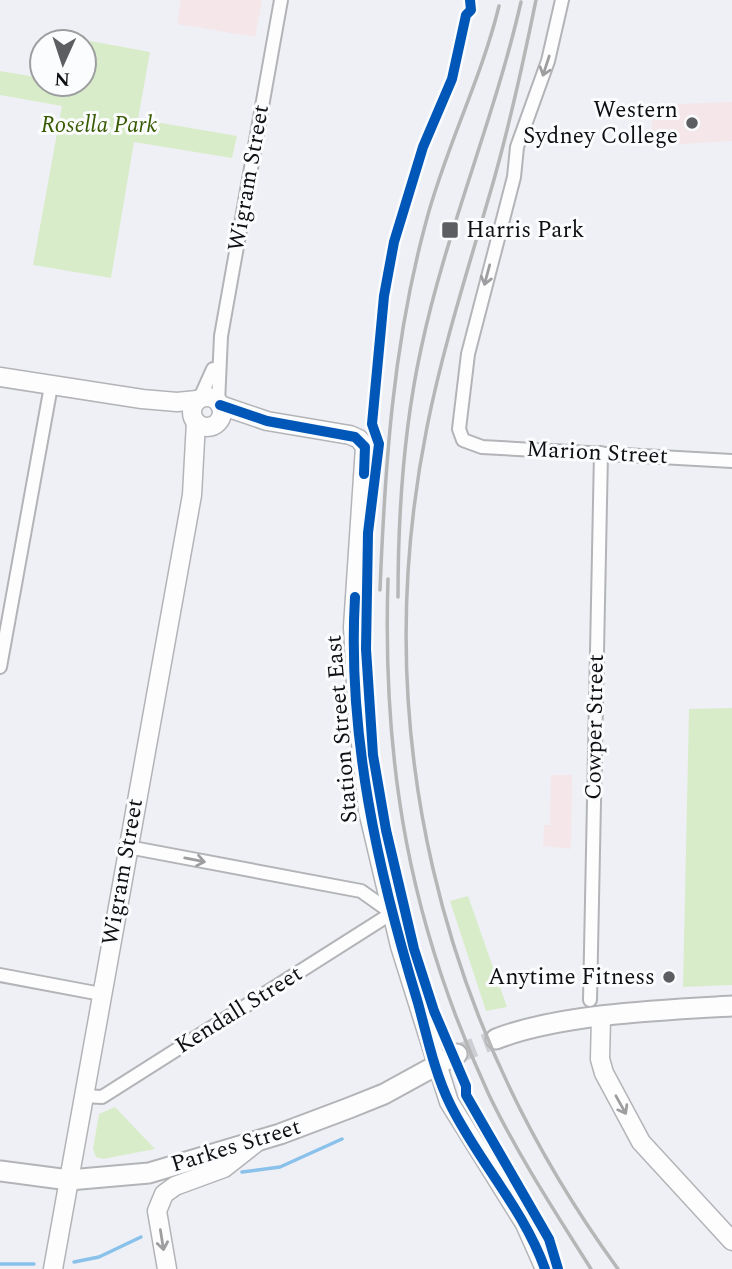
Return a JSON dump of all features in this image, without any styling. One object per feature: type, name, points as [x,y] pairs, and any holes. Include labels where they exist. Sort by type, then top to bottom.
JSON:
[{"type":"main road","points":[[496,1039],[535,1027],[732,1006]]},
{"type":"main road","name":"Parkes Street","points":[[0,1171],[69,1180],[149,1173],[258,1140],[384,1094],[457,1054]]},
{"type":"street","name":"Wigram Street","points":[[53,1269],[281,0]]},
{"type":"street","name":"Marion Street","points":[[562,0],[548,61],[517,147],[514,177],[468,354],[458,423],[463,440],[482,447],[732,461]]},
{"type":"street","points":[[0,377],[177,402],[207,411]]},
{"type":"street","points":[[0,667],[51,386]]},
{"type":"street","name":"Station Street East","points":[[207,411],[350,435],[363,442],[365,456],[353,627],[356,704],[368,811],[392,912],[449,1102],[525,1224],[545,1269]]},
{"type":"street","name":"Cowper Street","points":[[590,1000],[601,453]]},
{"type":"street","points":[[128,847],[361,891],[392,912]]},
{"type":"street","name":"Kendall Street","points":[[83,1096],[99,1099],[392,912]]},
{"type":"street","points":[[0,975],[101,994]]},
{"type":"street","points":[[601,1018],[600,1059],[604,1073],[641,1142],[732,1241]]},
{"type":"street","points":[[167,1269],[157,1211],[164,1194],[175,1186],[224,1168],[258,1140]]},
{"type":"shaded area","points":[[181,0],[262,0],[255,37],[177,24]]},
{"type":"shaded area","name":"Western Sydney College","points":[[732,102],[732,141],[649,146],[655,105]]},
{"type":"shaded area","points":[[551,775],[572,775],[571,849],[543,846],[544,825],[550,825]]},
{"type":"green space","name":"Rosella Park","points":[[98,42],[150,52],[138,119],[237,136],[232,158],[134,142],[111,278],[33,265],[62,106],[0,95],[0,71],[28,76],[28,98],[98,98]]},
{"type":"green space","points":[[732,708],[732,985],[683,987],[689,709]]},
{"type":"green space","points":[[468,896],[507,1007],[486,1011],[450,901]]},
{"type":"green space","points":[[115,1107],[155,1149],[103,1159],[96,1157],[93,1149],[99,1114]]},
{"type":"waterway","points":[[242,1172],[280,1167],[342,1139]]},
{"type":"waterway","points":[[74,1262],[99,1257],[141,1237]]},
{"type":"waterway","points":[[0,1264],[34,1264]]},
{"type":"tunnel","points":[[457,1054],[496,1039]]},
{"type":"railway","points":[[536,0],[495,176],[450,332],[427,427],[411,539],[406,651],[414,760],[433,868],[463,974],[504,1076],[556,1174],[618,1269]]},
{"type":"railway","points":[[398,597],[403,473],[421,349],[443,262],[498,89],[521,2]]},
{"type":"railway","points":[[380,590],[392,404],[415,267],[434,195],[483,61],[499,6]]},
{"type":"railway","points":[[388,579],[387,648],[396,779],[421,906],[439,969],[462,1031],[500,1117],[537,1183],[591,1269]]},
{"type":"cycle path","points":[[470,0],[471,10],[466,15],[452,79],[423,147],[394,242],[384,296],[372,424],[379,444],[368,533],[366,649],[373,755],[386,830],[414,949],[434,1011],[466,1086],[466,1095],[549,1239],[558,1269]]},
{"type":"cycle path","points":[[220,405],[267,421],[355,437],[365,447],[364,474]]},
{"type":"cycle path","points":[[355,597],[356,700],[368,803],[390,904],[432,1055],[440,1080],[461,1125],[513,1205],[545,1269]]},
{"type":"place","name":"Western Sydney College","points":[[692,123]]},
{"type":"place","name":"Harris Park","points":[[450,230]]},
{"type":"place","name":"Anytime Fitness","points":[[669,977]]}]
